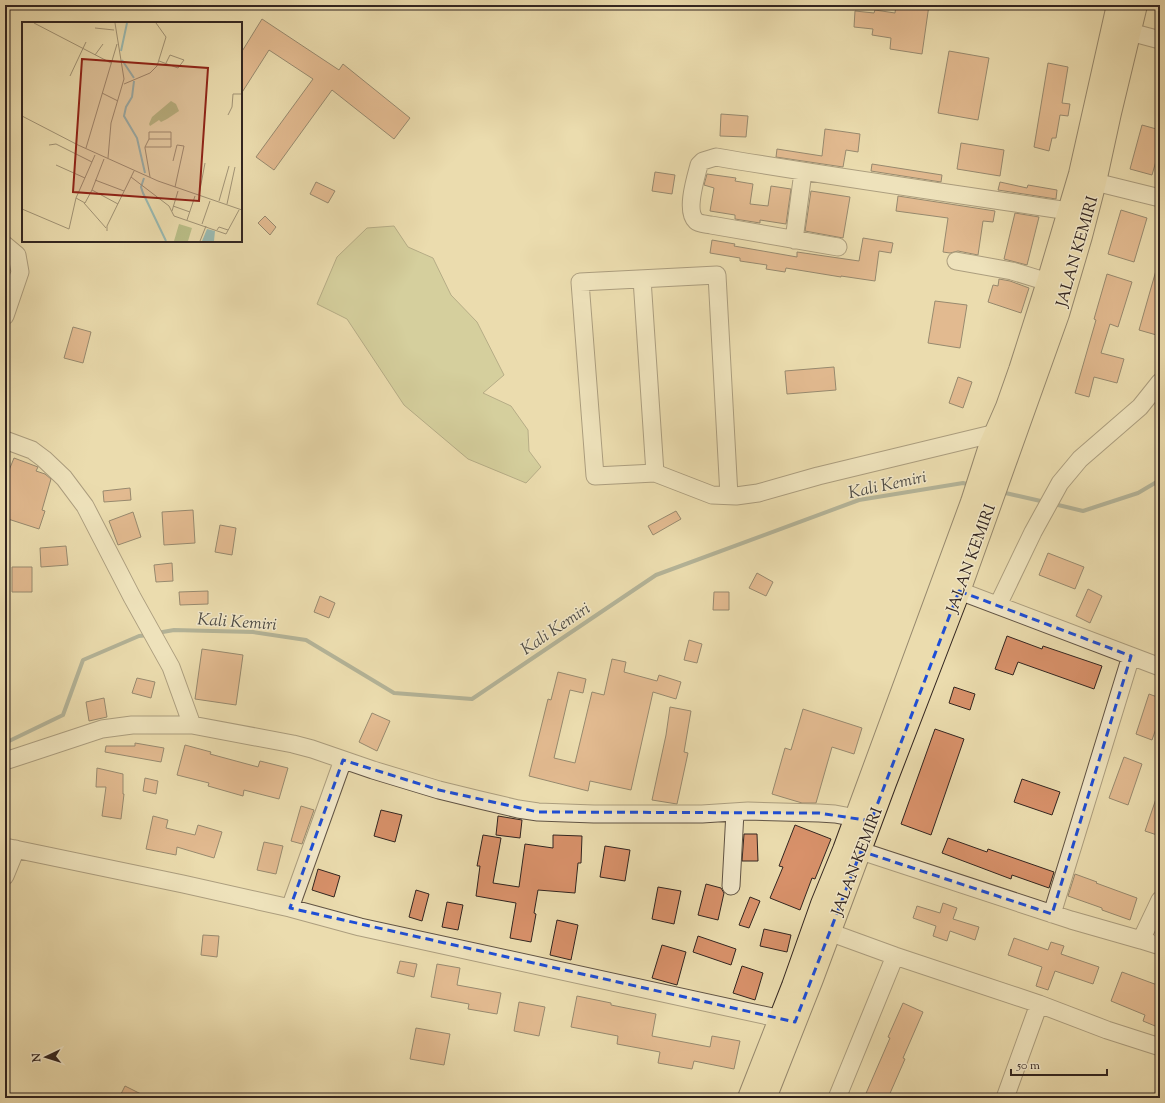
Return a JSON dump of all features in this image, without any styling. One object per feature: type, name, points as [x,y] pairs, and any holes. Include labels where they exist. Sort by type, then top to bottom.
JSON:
[{"type":"highway","name":"JALAN KEMIRI","points":[[765,1098],[787,1020],[863,819],[905,730],[950,587],[980,505],[1080,174],[1118,5]]},
{"type":"highway","name":"JALAN KEMIRI","points":[[998,444],[1058,314],[1095,182],[1136,5]]},
{"type":"highway","name":"JALAN KEMIRI","points":[[749,1098],[787,1020],[812,979],[861,851],[863,819]]},
{"type":"street","points":[[1130,32],[1160,40]]},
{"type":"street","points":[[838,247],[711,225],[696,221],[692,216],[691,209],[699,165],[703,161],[716,157],[803,172],[1068,211]]},
{"type":"street","points":[[794,240],[803,172]]},
{"type":"street","points":[[1095,182],[1160,198]]},
{"type":"street","points":[[5,245],[17,255],[20,272],[5,316]]},
{"type":"street","points":[[956,261],[1012,271],[1048,282]]},
{"type":"street","points":[[729,496],[717,276],[580,282],[595,476],[655,473],[712,494],[729,496],[758,493],[818,476],[998,444]]},
{"type":"street","points":[[642,279],[655,473]]},
{"type":"street","points":[[998,605],[1019,560],[1060,483],[1080,459],[1140,406],[1160,382]]},
{"type":"street","points":[[5,440],[32,450],[64,478],[74,490],[98,529],[118,570],[160,647],[173,673],[192,725]]},
{"type":"street","points":[[950,587],[1160,667]]},
{"type":"street","points":[[1052,914],[1131,656]]},
{"type":"street","points":[[5,761],[102,729],[132,725],[192,725],[293,744],[439,790],[518,809],[538,812],[670,814],[748,811],[835,814],[863,819]]},
{"type":"street","points":[[290,908],[343,760]]},
{"type":"street","points":[[731,886],[735,812]]},
{"type":"street","points":[[5,876],[11,848],[169,881],[290,908],[360,927],[787,1020]]},
{"type":"street","points":[[861,851],[1052,914],[1160,946]]},
{"type":"street","points":[[1142,940],[1160,900]]},
{"type":"street","points":[[829,932],[895,956],[1039,1004],[1160,1048]]},
{"type":"street","points":[[837,1098],[895,956]]},
{"type":"street","points":[[1005,1098],[1039,1004]]},
{"type":"highlighted area","points":[[959,591],[1131,656],[1052,914],[861,851],[795,1022],[290,908],[343,760],[439,790],[538,812],[819,813],[871,821]]},
{"type":"green space","points":[[394,226],[408,247],[433,258],[451,295],[477,322],[504,375],[483,393],[511,406],[528,430],[529,451],[541,467],[526,483],[468,459],[404,405],[347,319],[317,304],[337,257],[367,228]]},
{"type":"building","points":[[896,5],[929,5],[922,54],[890,49],[891,38],[872,35],[873,29],[854,27],[855,11],[874,13],[875,10],[895,13]]},
{"type":"building","points":[[262,19],[339,70],[343,64],[410,118],[394,139],[332,90],[274,170],[256,157],[313,79],[269,50],[242,92],[242,51]]},
{"type":"building","points":[[949,51],[989,58],[978,120],[938,113]]},
{"type":"building","points":[[1048,63],[1068,67],[1062,103],[1070,104],[1068,116],[1060,115],[1056,138],[1052,138],[1049,151],[1034,147]]},
{"type":"building","points":[[721,114],[748,116],[746,137],[720,136]]},
{"type":"building","points":[[1142,125],[1160,130],[1160,147],[1152,175],[1130,169]]},
{"type":"building","points":[[825,129],[860,134],[858,152],[846,150],[843,167],[776,157],[777,149],[822,156]]},
{"type":"building","points":[[961,143],[1004,150],[1000,176],[957,169]]},
{"type":"building","points":[[872,164],[942,175],[941,182],[871,171]]},
{"type":"building","points":[[655,172],[675,175],[672,194],[652,191]]},
{"type":"building","points":[[707,174],[736,178],[735,181],[753,184],[750,204],[768,206],[771,186],[791,189],[786,224],[760,220],[760,223],[735,219],[735,215],[710,211],[714,188],[704,185]]},
{"type":"building","points":[[316,182],[335,191],[328,203],[310,194]]},
{"type":"building","points":[[1000,182],[1027,188],[1028,185],[1057,190],[1056,199],[998,190]]},
{"type":"building","points":[[811,191],[850,197],[843,238],[805,231]]},
{"type":"building","points":[[898,196],[995,211],[993,222],[983,221],[978,255],[958,251],[950,253],[943,252],[948,218],[896,211]]},
{"type":"building","points":[[1121,210],[1147,218],[1134,262],[1108,254]]},
{"type":"building","points":[[1015,213],[1039,217],[1027,265],[1004,259]]},
{"type":"building","points":[[265,216],[276,227],[270,235],[258,223]]},
{"type":"building","points":[[863,238],[893,243],[891,253],[879,251],[875,281],[786,268],[785,272],[766,269],[767,265],[740,261],[740,258],[710,253],[712,240],[735,244],[734,246],[797,257],[797,252],[859,261]]},
{"type":"building","points":[[1157,267],[1160,267],[1160,336],[1139,330]]},
{"type":"building","points":[[1107,274],[1132,282],[1118,327],[1110,324],[1101,353],[1124,359],[1117,383],[1094,377],[1089,397],[1075,393],[1096,320],[1094,319]]},
{"type":"building","points":[[999,279],[1010,281],[1029,288],[1021,313],[988,302],[993,285],[998,286]]},
{"type":"building","points":[[935,301],[967,305],[960,348],[928,343]]},
{"type":"building","points":[[73,327],[91,332],[83,363],[64,358]]},
{"type":"building","points":[[834,367],[836,390],[787,394],[785,371]]},
{"type":"building","points":[[958,377],[972,382],[963,408],[949,403]]},
{"type":"building","points":[[14,458],[38,467],[36,471],[45,474],[51,479],[42,510],[45,511],[39,529],[5,518],[5,480]]},
{"type":"building","points":[[130,488],[131,500],[104,502],[103,491]]},
{"type":"building","points":[[193,510],[195,543],[164,545],[162,512]]},
{"type":"building","points":[[676,511],[681,519],[653,535],[648,526]]},
{"type":"building","points":[[133,512],[141,537],[118,545],[109,521]]},
{"type":"building","points":[[220,525],[236,528],[232,555],[215,552]]},
{"type":"building","points":[[66,546],[68,565],[41,567],[40,548]]},
{"type":"building","points":[[1048,553],[1084,567],[1075,589],[1039,575]]},
{"type":"building","points":[[172,563],[173,581],[156,582],[154,565]]},
{"type":"building","points":[[12,567],[32,567],[32,592],[12,592]]},
{"type":"building","points":[[757,573],[773,582],[766,596],[749,588]]},
{"type":"building","points":[[1088,589],[1102,596],[1090,623],[1076,616]]},
{"type":"building","points":[[208,591],[208,604],[180,605],[179,592]]},
{"type":"building","points":[[714,592],[729,592],[729,610],[713,610]]},
{"type":"building","points":[[320,596],[335,603],[329,618],[314,612]]},
{"type":"building","points":[[1007,636],[1042,649],[1043,646],[1102,666],[1094,689],[1018,662],[1013,675],[995,669]]},
{"type":"building","points":[[689,640],[702,644],[697,663],[684,660]]},
{"type":"building","points":[[202,649],[243,655],[236,705],[195,699]]},
{"type":"building","points":[[612,659],[626,662],[624,672],[657,681],[659,675],[681,682],[676,699],[653,692],[631,790],[590,781],[588,791],[529,776],[548,699],[551,700],[558,672],[586,679],[583,693],[570,690],[554,758],[575,763],[592,692],[604,695]]},
{"type":"building","points":[[137,678],[155,682],[151,698],[132,693]]},
{"type":"building","points":[[954,687],[975,694],[970,710],[949,703]]},
{"type":"building","points":[[1149,694],[1160,698],[1160,717],[1152,740],[1136,734]]},
{"type":"building","points":[[104,698],[107,717],[89,721],[86,702]]},
{"type":"building","points":[[670,707],[691,711],[684,752],[688,753],[677,804],[652,800],[666,735]]},
{"type":"building","points":[[803,709],[862,728],[854,754],[832,747],[816,803],[802,803],[772,794],[785,748],[791,750]]},
{"type":"building","points":[[372,713],[390,721],[377,751],[359,742]]},
{"type":"building","points":[[935,729],[964,739],[931,835],[901,824]]},
{"type":"building","points":[[135,743],[164,748],[161,762],[105,752],[106,746],[135,746]]},
{"type":"building","points":[[185,745],[211,752],[210,754],[258,767],[260,761],[288,768],[279,799],[244,790],[243,796],[208,786],[209,783],[177,775]]},
{"type":"building","points":[[1124,757],[1142,764],[1128,805],[1109,798]]},
{"type":"building","points":[[97,768],[123,774],[124,794],[121,819],[102,816],[106,787],[96,787]]},
{"type":"building","points":[[145,778],[158,781],[156,794],[143,791]]},
{"type":"building","points":[[1022,779],[1060,792],[1052,815],[1014,802]]},
{"type":"building","points":[[1158,793],[1160,793],[1160,836],[1145,831]]},
{"type":"building","points":[[301,806],[314,810],[302,844],[291,841]]},
{"type":"building","points":[[381,810],[402,815],[395,842],[374,836]]},
{"type":"building","points":[[153,816],[168,820],[166,828],[195,835],[198,825],[222,832],[214,858],[177,847],[176,855],[146,849]]},
{"type":"building","points":[[498,816],[522,820],[520,838],[496,835]]},
{"type":"building","points":[[795,825],[831,839],[815,879],[812,878],[800,910],[770,898],[783,867],[779,866]]},
{"type":"building","points":[[744,834],[757,834],[758,861],[742,861]]},
{"type":"building","points":[[483,835],[501,838],[493,883],[519,887],[525,844],[553,848],[553,835],[582,836],[581,863],[578,863],[575,893],[538,890],[534,913],[536,914],[531,942],[510,938],[516,903],[476,896],[480,866],[477,866]]},
{"type":"building","points":[[948,838],[987,852],[988,849],[1054,872],[1049,888],[1012,875],[1011,879],[942,853]]},
{"type":"building","points":[[264,842],[283,846],[276,874],[257,870]]},
{"type":"building","points":[[605,846],[630,850],[625,881],[600,877]]},
{"type":"building","points":[[318,869],[340,876],[334,897],[312,890]]},
{"type":"building","points":[[1075,874],[1137,898],[1130,920],[1068,896]]},
{"type":"building","points":[[706,884],[721,888],[724,893],[718,920],[698,915]]},
{"type":"building","points":[[658,887],[681,891],[674,924],[652,919]]},
{"type":"building","points":[[416,890],[429,894],[422,921],[409,917]]},
{"type":"building","points":[[750,897],[760,901],[749,928],[739,925]]},
{"type":"building","points":[[447,902],[463,905],[458,930],[442,927]]},
{"type":"building","points":[[943,903],[957,908],[953,919],[979,927],[975,940],[950,931],[947,941],[933,936],[936,926],[913,918],[917,906],[940,913]]},
{"type":"building","points":[[557,920],[578,925],[571,960],[550,955]]},
{"type":"building","points":[[764,929],[791,935],[787,952],[760,946]]},
{"type":"building","points":[[203,935],[219,936],[217,957],[201,955]]},
{"type":"building","points":[[698,936],[736,949],[731,965],[693,952]]},
{"type":"building","points":[[1014,938],[1048,950],[1051,942],[1064,946],[1061,954],[1099,967],[1093,984],[1055,971],[1048,990],[1036,986],[1042,967],[1008,955]]},
{"type":"building","points":[[662,945],[686,952],[677,985],[652,978]]},
{"type":"building","points":[[400,961],[417,964],[414,977],[397,973]]},
{"type":"building","points":[[437,964],[460,968],[457,985],[501,993],[497,1014],[468,1009],[469,1004],[431,997]]},
{"type":"building","points":[[742,966],[763,973],[755,1000],[733,993]]},
{"type":"building","points":[[1122,972],[1160,986],[1160,1028],[1143,1021],[1145,1015],[1111,1001]]},
{"type":"building","points":[[577,996],[611,1003],[611,1005],[656,1014],[652,1036],[710,1047],[712,1036],[740,1041],[734,1069],[694,1061],[692,1069],[658,1063],[660,1052],[617,1044],[618,1036],[571,1027]]},
{"type":"building","points":[[519,1002],[545,1007],[539,1036],[514,1031]]},
{"type":"building","points":[[903,1003],[923,1012],[903,1058],[905,1059],[888,1098],[864,1098],[890,1038],[888,1037]]},
{"type":"building","points":[[416,1028],[450,1034],[444,1065],[410,1059]]},
{"type":"building","points":[[125,1086],[149,1098],[119,1098]]},
{"type":"waterway","name":"Kali Kemiri","points":[[1054,504],[1083,511],[1138,493],[1160,480]]},
{"type":"waterway","name":"Kali Kemiri","points":[[157,633],[174,630],[253,632],[306,640],[394,693],[472,699],[656,575],[859,500],[963,483],[971,485]]},
{"type":"waterway","name":"Kali Kemiri","points":[[1001,492],[1045,502]]},
{"type":"waterway","name":"Kali Kemiri","points":[[5,743],[63,715],[83,660],[139,636],[149,635]]}]
